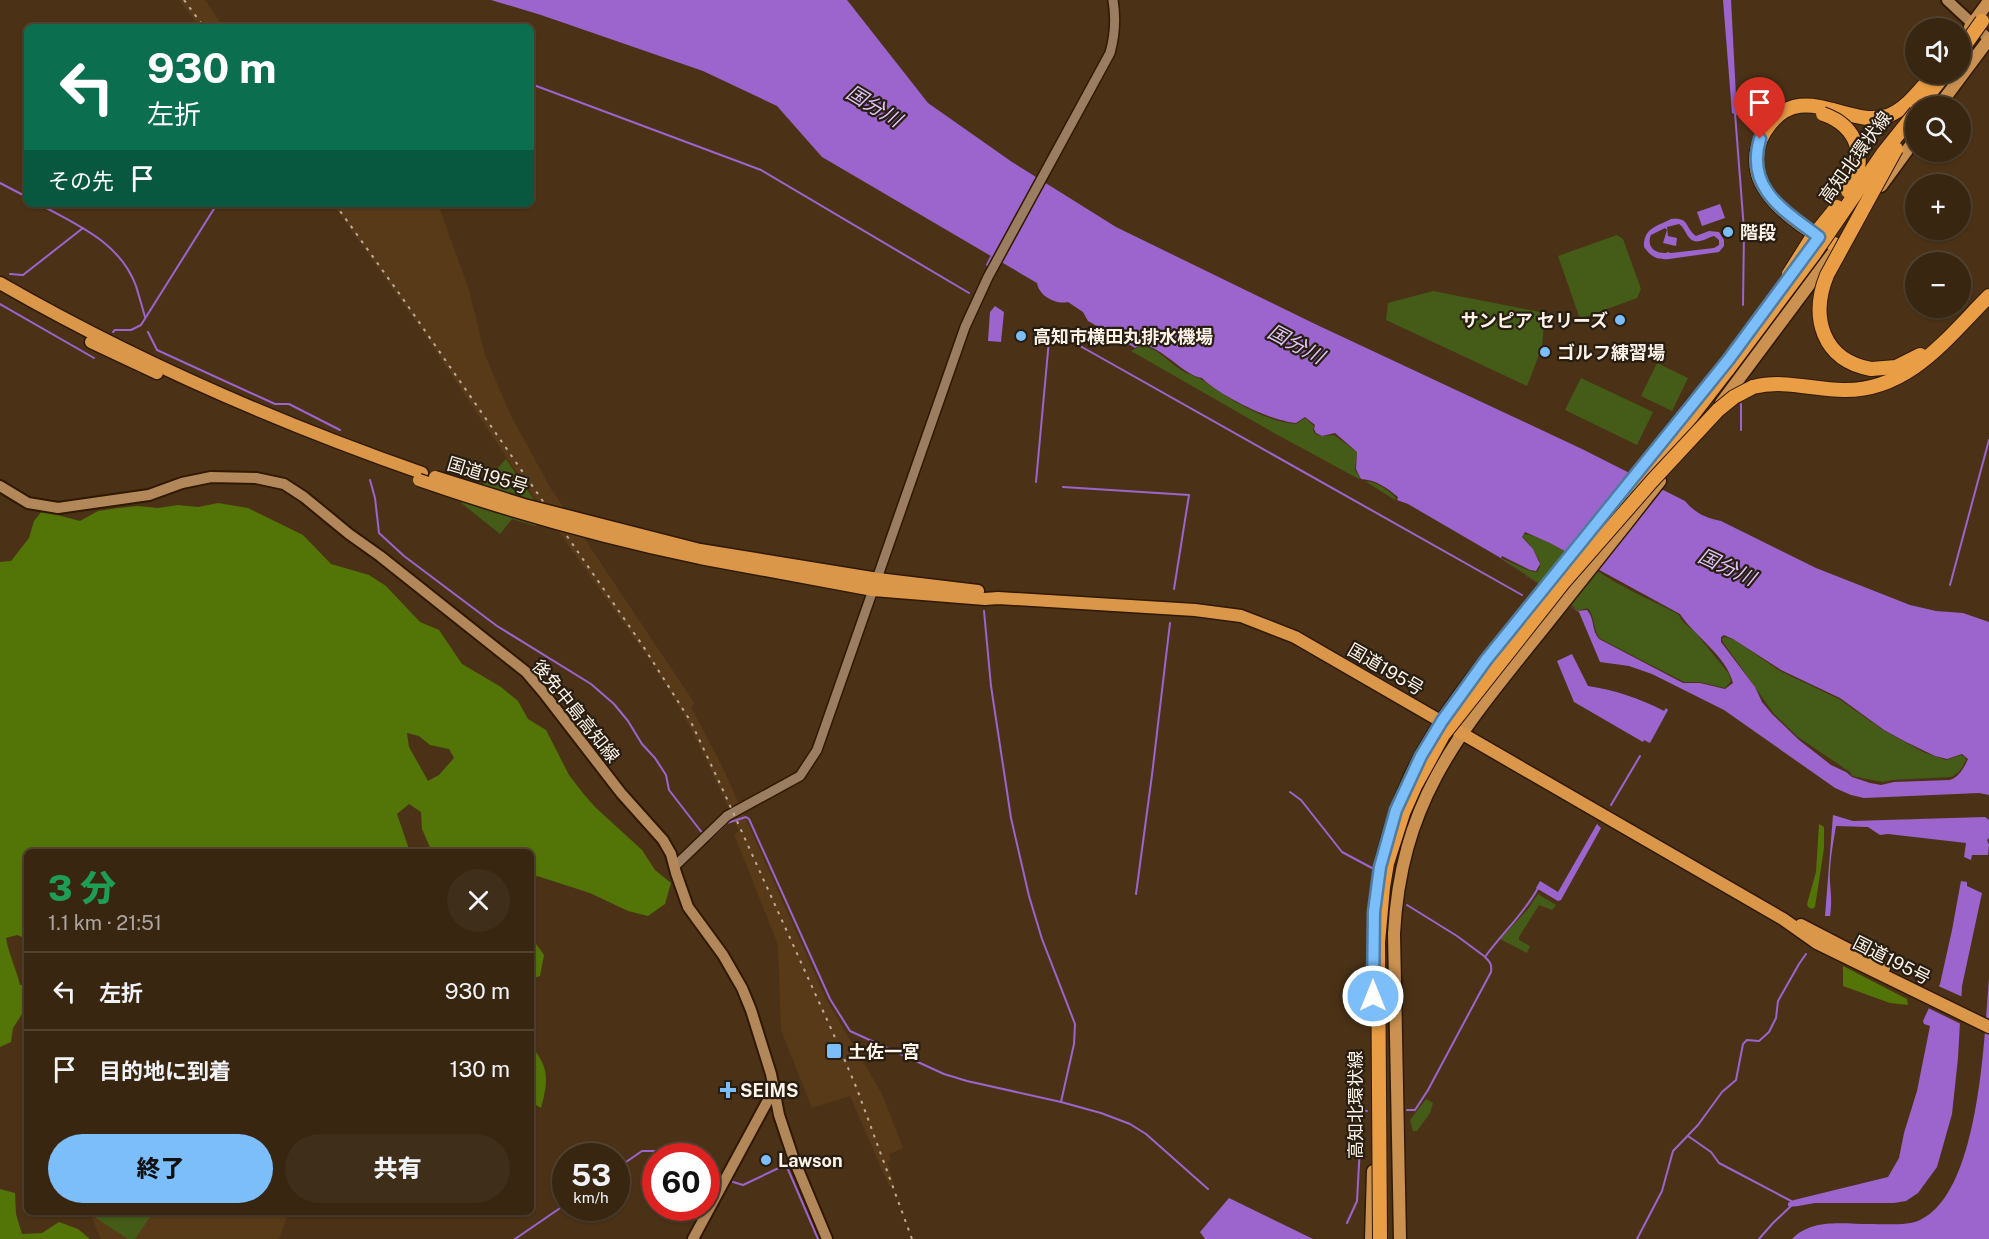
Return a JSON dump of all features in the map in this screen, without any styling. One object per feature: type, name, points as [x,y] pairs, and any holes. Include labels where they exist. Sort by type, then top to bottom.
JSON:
[{"type":"highway","points":[[1971,35],[1981,19]]},
{"type":"highway","points":[[1838,246],[1821,234],[1775,191],[1764,173],[1765,145],[1783,121],[1792,116],[1824,110],[1879,118],[1903,107],[1925,84]]},
{"type":"highway","points":[[1927,96],[1937,84]]},
{"type":"highway","points":[[1728,369],[1807,245],[1848,193],[1856,177],[1859,159],[1856,142],[1839,122],[1824,110]]},
{"type":"highway","points":[[1552,603],[1814,254],[1884,152],[1905,126]]},
{"type":"highway","points":[[1905,137],[1834,261],[1822,287],[1819,318],[1830,345],[1854,364],[1871,369],[1896,367],[1917,357],[1927,349],[1989,287]]},
{"type":"highway","name":"国道195号","points":[[0,283],[70,322],[187,380],[421,476]]},
{"type":"highway","name":"国道195号","points":[[0,291],[125,359],[241,410],[362,459],[700,554],[875,584],[985,591],[998,598],[1195,610],[1241,616],[1295,636],[1783,919],[1811,929],[1989,1027]]},
{"type":"highway","points":[[1380,1239],[1378,942],[1383,887],[1387,863],[1403,813],[1443,735],[1652,481],[1718,410],[1734,397],[1764,384],[1787,383],[1845,390],[1880,386],[1922,363],[1989,296]]},
{"type":"highway","name":"国道195号","points":[[1924,992],[1989,1019]]},
{"type":"main road","points":[[1946,96],[1989,39],[1981,19],[1947,0]]},
{"type":"main road","points":[[1981,19],[1989,1]]},
{"type":"main road","name":"高知北環状線","points":[[1400,1239],[1394,934],[1398,890],[1411,833],[1423,802],[1461,733],[1536,637],[1552,603],[1642,466],[1729,359],[1928,84]]},
{"type":"main road","name":"高知北環状線","points":[[1371,1239],[1374,1119],[1373,937],[1377,889],[1385,847],[1396,810],[1411,776],[1442,721],[1486,660],[1552,603],[1662,478],[1743,374],[1905,153]]},
{"type":"main road","name":"後免中島高知線","points":[[0,486],[28,503],[58,508],[149,495],[182,483],[211,477],[256,478],[284,484],[304,496],[349,534],[526,672],[621,793],[663,840],[671,854],[688,907],[723,955],[742,988],[751,1010],[794,1160],[827,1239]]},
{"type":"main road","points":[[693,1239],[774,1089]]},
{"type":"street","points":[[675,866],[727,816],[800,776],[818,750],[965,327],[991,272],[1110,52],[1114,39],[1113,0]]},
{"type":"shaded area","points":[[179,0],[205,0],[221,24],[198,24]]},
{"type":"shaded area","points":[[335,207],[439,207],[469,290],[485,355],[510,414],[550,487],[695,704],[691,707],[722,766],[827,1001],[882,1094],[903,1148],[889,1154],[891,1160],[887,1162],[894,1184],[889,1186],[850,1096],[812,1108],[781,1030],[778,945],[734,834],[739,831],[684,715],[652,663],[515,470],[423,332]]},
{"type":"shaded area","points":[[90,1215],[288,1215],[279,1239],[101,1239]]},
{"type":"green space","points":[[1617,235],[1623,239],[1641,289],[1637,298],[1580,319],[1558,256]]},
{"type":"green space","points":[[1433,291],[1545,313],[1542,347],[1527,386],[1386,320],[1388,303]]},
{"type":"green space","points":[[1140,346],[1152,349],[1183,371],[1259,414],[1296,424],[1305,418],[1314,426],[1315,434],[1334,435],[1357,452],[1355,470],[1359,479],[1131,351]]},
{"type":"green space","points":[[1657,363],[1688,378],[1672,411],[1641,396]]},
{"type":"green space","points":[[1581,378],[1653,412],[1637,445],[1565,410]]},
{"type":"green space","points":[[506,459],[545,516],[536,526],[512,519],[500,534],[460,502],[468,480],[483,484]]},
{"type":"green space","points":[[1365,481],[1382,487],[1396,498],[1395,500]]},
{"type":"green space","points":[[218,503],[248,508],[303,535],[331,564],[369,575],[386,586],[420,622],[439,630],[462,664],[501,687],[518,701],[528,719],[546,730],[569,775],[582,792],[642,850],[655,870],[671,883],[665,904],[648,916],[628,911],[590,893],[537,876],[534,878],[534,849],[431,849],[422,829],[421,812],[409,804],[397,814],[409,849],[24,849],[24,938],[17,935],[6,938],[20,985],[24,984],[24,1011],[13,1028],[11,1042],[0,1047],[0,562],[11,561],[29,538],[34,521],[42,511],[80,521],[98,511],[138,506],[158,508],[178,505],[198,507]],"holes":[[[407,733],[419,736],[430,745],[449,749],[454,758],[439,775],[428,781],[409,747]]]},
{"type":"green space","points":[[1525,534],[1557,547],[1631,591],[1678,614],[1729,674],[1731,681],[1725,688],[1700,682],[1684,682],[1599,638],[1588,608],[1577,611],[1501,558],[1537,572],[1540,567],[1539,560],[1522,536]]},
{"type":"green space","points":[[1724,637],[1733,639],[1780,671],[1839,699],[1883,730],[1923,752],[1946,760],[1961,755],[1966,760],[1959,772],[1951,777],[1883,782],[1852,776],[1850,772],[1798,737],[1774,714],[1723,642]]},
{"type":"green space","points":[[1819,824],[1824,827],[1824,848],[1815,907],[1812,909],[1807,904],[1816,872]]},
{"type":"green space","points":[[1538,894],[1556,905],[1552,910],[1539,905],[1519,937],[1519,940],[1530,946],[1527,953],[1500,939],[1528,909]]},
{"type":"green space","points":[[534,941],[544,955],[540,976],[534,978]]},
{"type":"green space","points":[[1843,966],[1907,999],[1908,1005],[1890,1003],[1843,986]]},
{"type":"green space","points":[[534,1050],[542,1061],[546,1075],[541,1108],[534,1104]]},
{"type":"green space","points":[[1426,1099],[1433,1103],[1430,1113],[1417,1131],[1413,1131],[1410,1120]]},
{"type":"green space","points":[[0,1189],[15,1193],[16,1214],[22,1234],[42,1233],[59,1222],[78,1229],[90,1239],[0,1239]]},
{"type":"green space","points":[[98,1215],[148,1215],[150,1217],[135,1239],[128,1239],[96,1218]]},
{"type":"water","name":"国分川","points":[[491,0],[847,0],[928,103],[1012,162],[1116,227],[1315,324],[1582,449],[1685,501],[1701,514],[1721,521],[1816,568],[1910,605],[1936,611],[1963,613],[1989,622],[1989,795],[1979,793],[1864,798],[1851,795],[1835,788],[1724,710],[1652,674],[1629,666],[1600,662],[1577,611],[1587,610],[1599,639],[1683,683],[1700,683],[1725,689],[1733,683],[1724,664],[1680,614],[1550,543],[1525,532],[1522,537],[1533,549],[1540,564],[1536,571],[1502,556],[1501,558],[1539,584],[1499,557],[1408,504],[1397,500],[1398,497],[1385,487],[1376,482],[1361,479],[1356,469],[1357,452],[1335,433],[1322,436],[1316,433],[1315,425],[1305,417],[1296,423],[1273,418],[1246,406],[1185,370],[1159,351],[1142,345],[1135,348],[1088,321],[1083,312],[1068,302],[1049,299],[1038,288],[1037,283],[822,157],[777,106],[703,71]],"holes":[[[1724,635],[1781,670],[1840,698],[1884,730],[1906,742],[1935,756],[1947,759],[1962,754],[1968,759],[1965,766],[1950,780],[1894,782],[1881,785],[1852,777],[1831,765],[1799,740],[1772,714],[1721,642],[1721,637]]]},
{"type":"water","points":[[1723,0],[1731,0],[1737,115],[1732,113]]},
{"type":"water","points":[[1720,204],[1725,218],[1702,226],[1697,212]]},
{"type":"water","points":[[1671,219],[1684,221],[1696,236],[1709,231],[1719,232],[1724,240],[1724,246],[1719,252],[1669,259],[1655,257],[1644,247],[1646,236],[1656,226]],"holes":[[[1679,224],[1692,240],[1700,241],[1714,236],[1719,240],[1719,245],[1714,248],[1671,253],[1653,249],[1650,243],[1651,235],[1665,228],[1667,230],[1663,243],[1676,246],[1677,238],[1668,236],[1667,227]]]},
{"type":"water","points":[[995,306],[1004,312],[1001,342],[988,341],[990,312]]},
{"type":"water","points":[[1572,654],[1588,686],[1617,692],[1664,711],[1666,708],[1668,710],[1650,743],[1644,740],[1643,742],[1574,702],[1557,661]]},
{"type":"water","points":[[1833,815],[1853,821],[1985,817],[1989,820],[1988,855],[1972,855],[1971,860],[1964,857],[1966,843],[1880,835],[1868,827],[1836,826],[1830,869],[1831,912],[1830,916],[1825,916]]},
{"type":"water","points":[[1597,824],[1601,828],[1561,900],[1558,901],[1536,888],[1540,881],[1558,892]]},
{"type":"water","points":[[1961,881],[1967,882],[1967,886],[1982,893],[1962,986],[1952,1114],[1937,1167],[1918,1193],[1906,1201],[1815,1203],[1788,1206],[1788,1203],[1794,1200],[1888,1177],[1899,1158],[1917,1091],[1930,1026],[1924,1024],[1923,1021],[1940,984]]},
{"type":"water","points":[[1989,978],[1989,1239],[1792,1239],[1800,1232],[1818,1225],[1915,1222],[1940,1204],[1955,1179],[1967,1147],[1975,1111],[1985,1037]]},
{"type":"water","points":[[1229,1198],[1313,1239],[1205,1239],[1200,1232]]},
{"type":"pier","points":[[1936,985],[1965,998],[1963,1025],[1926,1007]]},
{"type":"waterway","points":[[534,85],[761,170],[969,293]]},
{"type":"waterway","points":[[1735,113],[1744,230],[1743,305]]},
{"type":"waterway","points":[[0,183],[24,195]]},
{"type":"waterway","points":[[44,207],[96,236],[119,258],[129,271],[136,286],[145,317]]},
{"type":"waterway","points":[[113,332],[131,330],[141,325],[215,207]]},
{"type":"waterway","points":[[10,274],[23,275],[83,228]]},
{"type":"waterway","points":[[987,265],[991,257]]},
{"type":"waterway","points":[[0,304],[94,358]]},
{"type":"waterway","points":[[1036,482],[1050,329],[1522,595]]},
{"type":"waterway","points":[[148,332],[157,350],[275,404],[289,404],[340,430]]},
{"type":"waterway","points":[[1741,404],[1741,430]]},
{"type":"waterway","points":[[1950,585],[1989,440]]},
{"type":"waterway","points":[[370,480],[375,498],[379,533],[404,556],[497,626],[591,684],[614,704],[642,744],[655,758],[666,775],[669,790],[703,834]]},
{"type":"waterway","points":[[1063,487],[1189,495],[1174,589]]},
{"type":"waterway","points":[[984,611],[991,686],[1011,818],[1029,896],[1042,939],[1075,1024],[1074,1044],[1061,1102]]},
{"type":"waterway","points":[[1136,894],[1170,623]]},
{"type":"waterway","points":[[1611,805],[1640,756]]},
{"type":"waterway","points":[[1290,792],[1301,800],[1342,852],[1372,868]]},
{"type":"waterway","points":[[706,838],[709,840],[727,823],[746,817],[749,819],[830,999],[850,1031],[944,1074],[1061,1102],[1130,1124],[1146,1134],[1208,1189]]},
{"type":"waterway","points":[[1407,1110],[1415,1110],[1428,1090],[1491,972],[1490,963],[1485,957],[1538,888]]},
{"type":"waterway","points":[[1407,905],[1484,956]]},
{"type":"waterway","points":[[1637,1239],[1662,1191],[1673,1151],[1698,1125],[1722,1092],[1736,1080],[1743,1044],[1747,1040],[1759,1041],[1769,1032],[1776,1018],[1778,1001],[1806,954]]},
{"type":"waterway","points":[[1347,1223],[1357,1201],[1362,1110],[1367,1111]]},
{"type":"waterway","points":[[1688,1136],[1711,1152],[1719,1163],[1793,1202]]},
{"type":"waterway","points":[[630,1159],[642,1151]]},
{"type":"waterway","points":[[733,1182],[743,1185],[783,1166],[787,1167],[818,1239]]},
{"type":"waterway","points":[[1759,1239],[1792,1205]]},
{"type":"waterway","points":[[515,1239],[552,1214]]},
{"type":"railway","points":[[184,0],[202,24]]},
{"type":"railway","points":[[337,207],[643,646],[691,722],[857,1089],[912,1239]]},
{"type":"place","name":"階段","points":[[1728,232]]},
{"type":"place","name":"サンピア セリーズ","points":[[1620,320]]},
{"type":"place","name":"高知市横田丸排水機場","points":[[1021,336]]},
{"type":"place","name":"ゴルフ練習場","points":[[1545,352]]},
{"type":"place","name":"土佐一宮","points":[[834,1051]]},
{"type":"place","name":"SEIMS","points":[[728,1090]]},
{"type":"place","name":"Lawson","points":[[766,1160]]},
{"type":"route","points":[[1373,996],[1374,912],[1380,867],[1396,810],[1421,756],[1442,721],[1486,660],[1729,359],[1819,237],[1777,204],[1764,188],[1756,160],[1760,139]]}]
